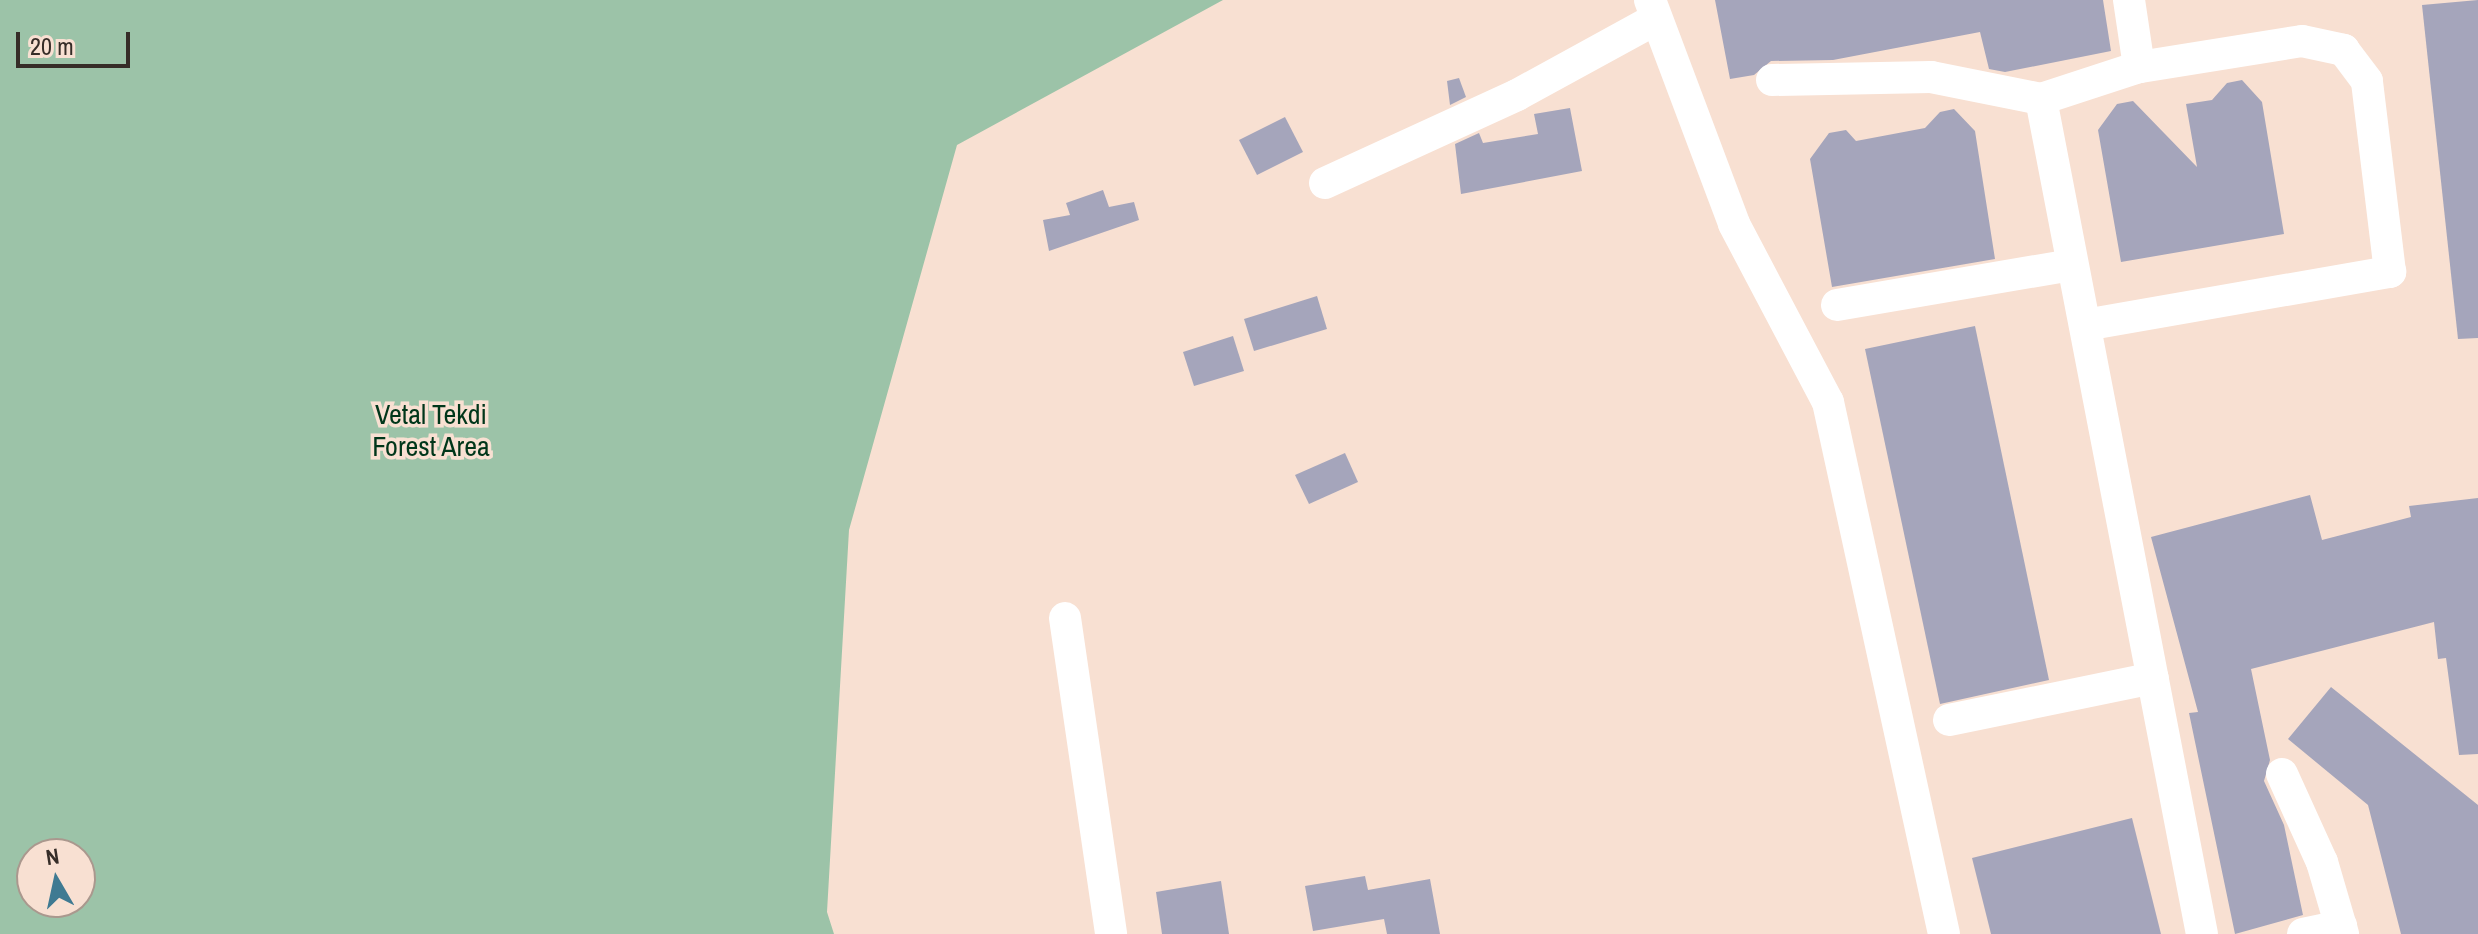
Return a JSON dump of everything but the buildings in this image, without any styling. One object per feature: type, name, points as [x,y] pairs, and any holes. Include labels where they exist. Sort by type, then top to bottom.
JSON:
[{"type":"street","points":[[2129,0],[2139,67]]},
{"type":"street","points":[[1325,183],[1517,95],[1653,10],[1734,224],[1828,402],[1944,934]]},
{"type":"street","points":[[1772,80],[1931,77],[2041,99],[2139,67],[2302,41],[2344,50],[2367,81],[2390,272],[2085,325]]},
{"type":"street","points":[[2041,99],[2202,934]]},
{"type":"street","points":[[1837,305],[2072,265]]},
{"type":"street","points":[[1065,618],[1111,934]]},
{"type":"street","points":[[1949,720],[2153,678]]},
{"type":"street","points":[[2282,774],[2322,862],[2342,930],[2303,934]]},
{"type":"green space","name":"Vetal Tekdi Forest Area","points":[[0,0],[1223,0],[957,145],[849,530],[827,912],[834,934],[0,934]]}]
